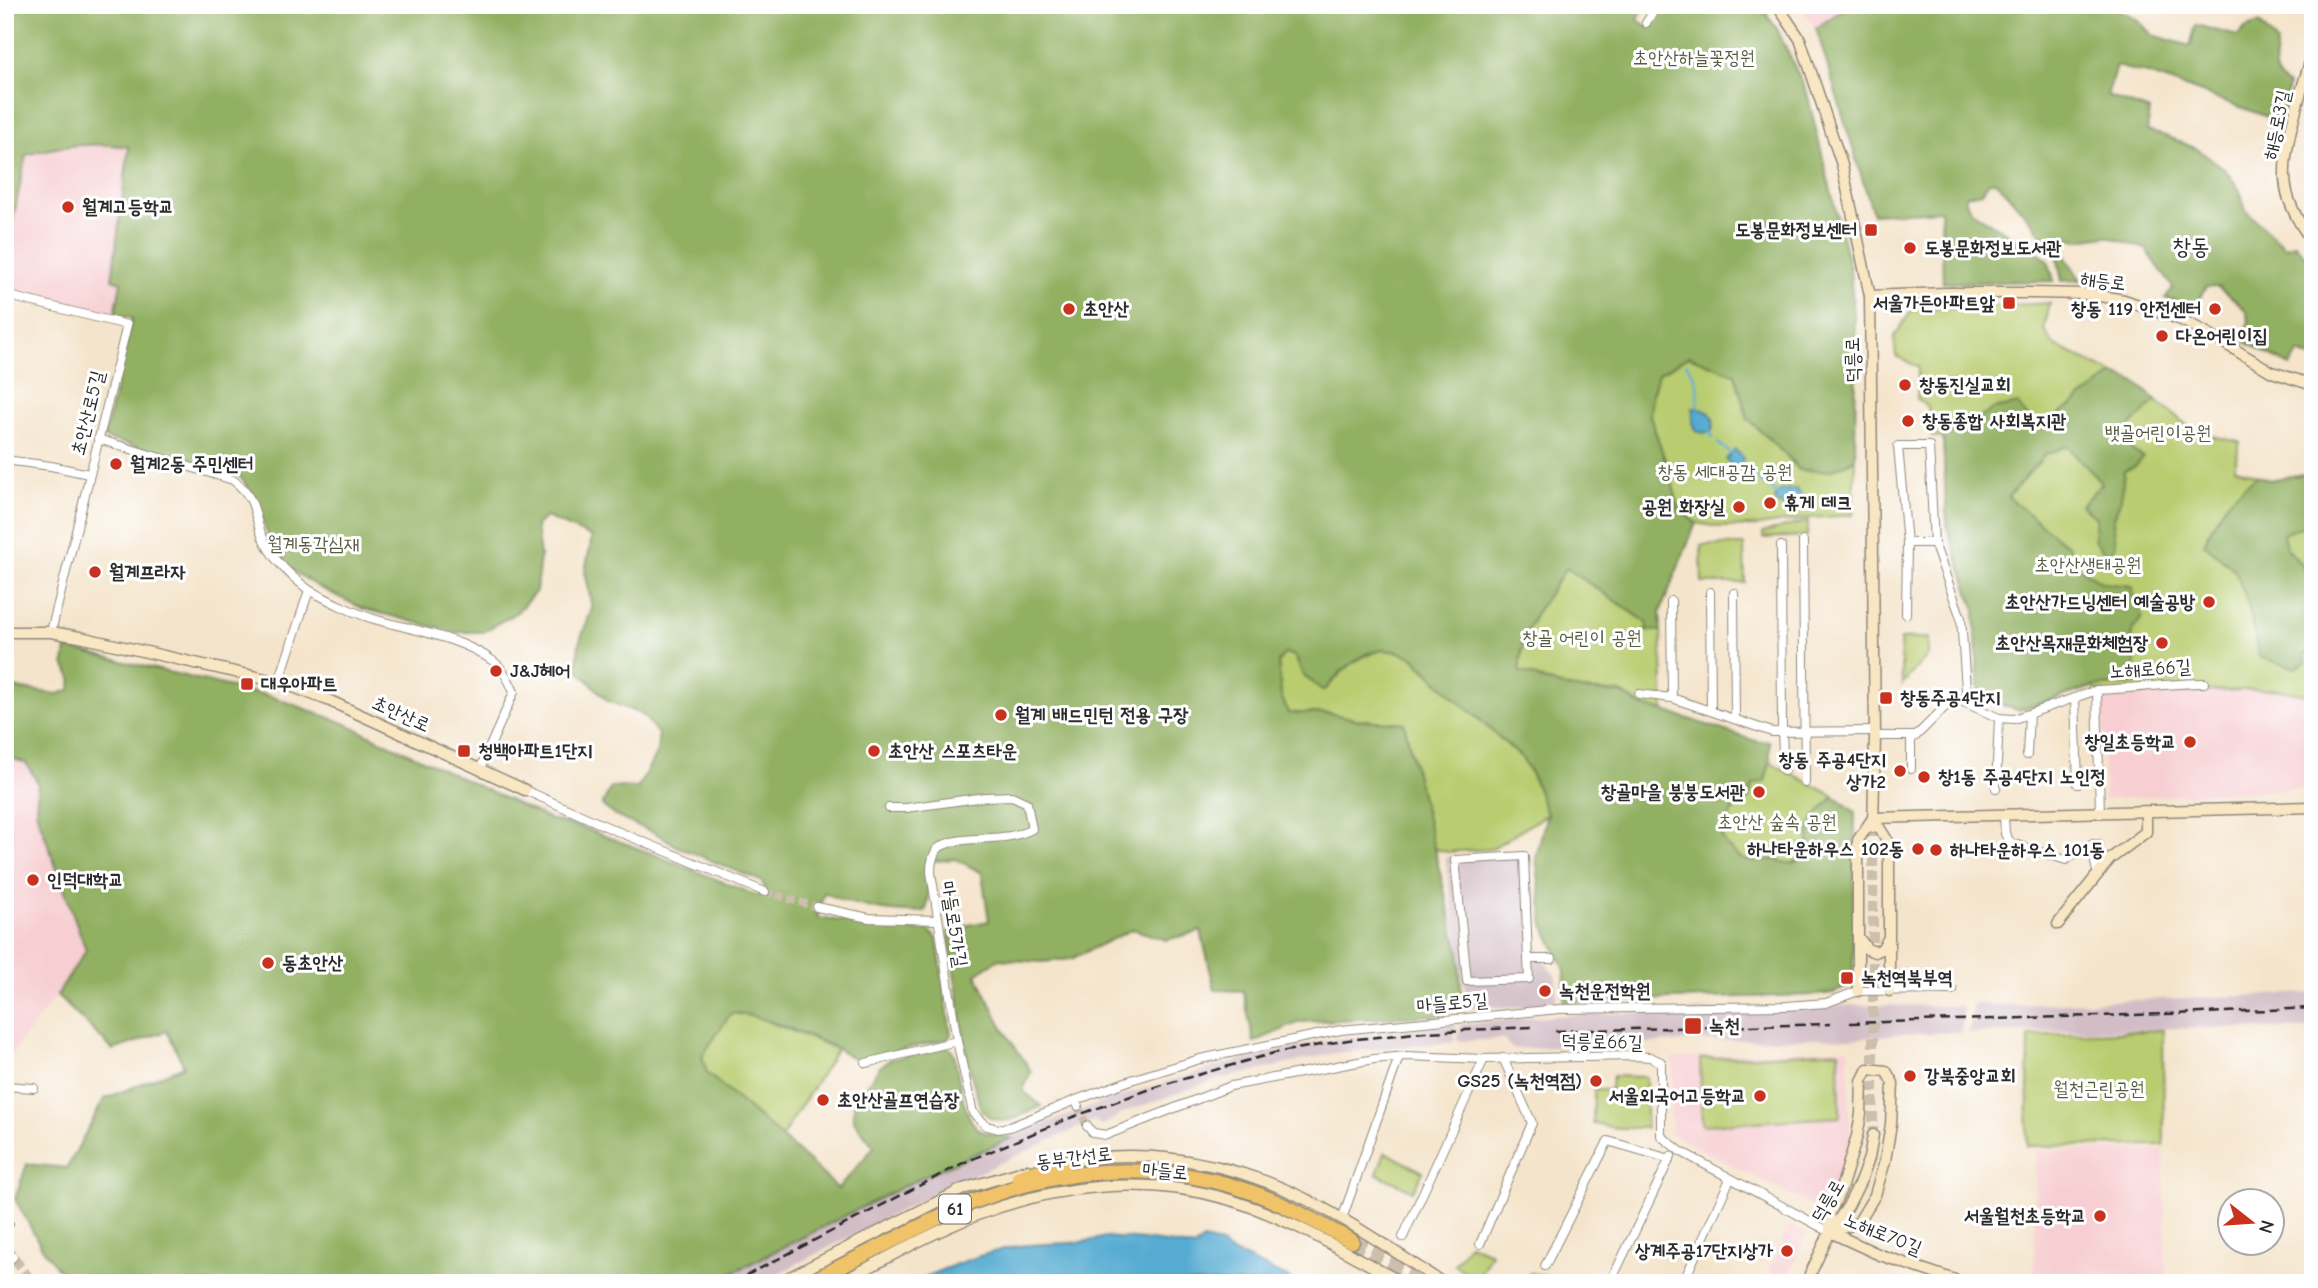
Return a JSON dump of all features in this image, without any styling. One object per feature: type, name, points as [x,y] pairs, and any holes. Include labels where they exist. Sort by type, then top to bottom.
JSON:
[{"type":"highway","points":[[912,1230],[963,1198],[988,1187],[1071,1161]]},
{"type":"highway","name":"동부간선로","points":[[808,1283],[957,1208],[1031,1183],[1114,1172],[1186,1175],[1252,1192],[1352,1241]]},
{"type":"main road","name":"덕릉로","points":[[1777,5],[1800,39],[1842,165],[1870,296],[1875,734],[1873,822]]},
{"type":"main road","name":"해등로3길","points":[[2313,52],[2298,104],[2284,176],[2298,221],[2313,242]]},
{"type":"main road","name":"해등로","points":[[1870,296],[2032,293],[2088,294],[2124,300],[2191,325],[2272,372],[2313,385]]},
{"type":"main road","name":"초안산로","points":[[5,632],[51,632],[279,682],[330,701],[525,790]]},
{"type":"main road","points":[[1858,991],[1858,840],[1873,822],[2313,807]]},
{"type":"main road","points":[[2058,924],[2110,859],[2146,832],[2146,813]]},
{"type":"main road","points":[[1873,822],[1889,843],[1889,991]]},
{"type":"main road","points":[[1858,937],[1867,949],[1875,952],[1882,949],[1889,937]]},
{"type":"main road","points":[[1868,1069],[1886,1071],[1893,1083],[1891,1124],[1885,1161],[1875,1195],[1858,1223],[1830,1232],[1829,1215],[1841,1189],[1857,1136],[1862,1081],[1868,1069]]},
{"type":"main road","name":"덕릉로","points":[[1806,1283],[1830,1232],[1848,1206],[1861,1180],[1873,1135]]},
{"type":"main road","name":"마들로","points":[[778,1283],[963,1189],[1002,1176],[1071,1161],[1143,1155],[1207,1165],[1265,1181],[1342,1219],[1444,1283]]},
{"type":"main road","name":"마들로","points":[[839,1283],[956,1224],[993,1210],[1036,1196],[1121,1185],[1171,1187],[1227,1199],[1282,1220],[1403,1283]]},
{"type":"main road","name":"노해로70길","points":[[1830,1232],[1880,1255],[1964,1283]]},
{"type":"main road","points":[[1392,1277],[1401,1280],[1408,1276],[1411,1267],[1406,1259]]},
{"type":"street","points":[[1646,23],[1657,5]]},
{"type":"street","name":"초안산로5길","points":[[5,295],[127,325],[51,632]]},
{"type":"street","points":[[98,439],[233,480],[253,501],[263,539],[277,562],[309,590],[337,605],[457,643],[493,661],[506,674],[514,692],[480,769]]},
{"type":"street","points":[[1906,614],[1907,544],[1898,446],[1929,446],[1934,543],[1961,618],[1967,703]]},
{"type":"street","points":[[5,460],[89,474]]},
{"type":"street","points":[[1803,541],[1805,783]]},
{"type":"street","points":[[1907,544],[1934,543]]},
{"type":"street","points":[[1781,546],[1784,771]]},
{"type":"street","points":[[279,682],[309,590]]},
{"type":"street","points":[[1710,592],[1711,711]]},
{"type":"street","points":[[1734,593],[1735,719]]},
{"type":"street","points":[[1671,601],[1672,698]]},
{"type":"street","name":"노해로66길","points":[[2100,814],[2096,690],[2204,683]]},
{"type":"street","points":[[1639,694],[1672,698],[1772,732],[1916,736],[1954,698],[1999,718],[2014,719],[2096,690]]},
{"type":"street","points":[[2075,698],[2078,784]]},
{"type":"street","points":[[2027,755],[2029,714]]},
{"type":"street","points":[[1996,788],[1999,718]]},
{"type":"street","points":[[1911,736],[1911,769]]},
{"type":"street","name":"초안산로","points":[[525,790],[765,892]]},
{"type":"street","name":"마들로5가길","points":[[889,808],[1012,796],[1027,803],[1032,829],[1020,836],[953,842],[939,848],[932,858],[931,872],[937,920],[957,1041],[972,1113],[987,1126],[998,1129],[1010,1127],[1077,1102]]},
{"type":"street","points":[[2004,816],[2005,834],[2011,843],[2066,860],[2091,844],[2099,844],[2095,863],[2098,875]]},
{"type":"street","points":[[1524,856],[1528,959],[1529,979],[1467,981],[1455,860],[1524,856]]},
{"type":"street","points":[[817,907],[869,918],[937,920]]},
{"type":"street","points":[[1528,959],[1552,959]]},
{"type":"street","points":[[1858,991],[1952,990]]},
{"type":"street","name":"마들로5길","points":[[1077,1102],[1131,1080],[1200,1059],[1340,1030],[1559,1009],[1787,1006],[1826,1003],[1858,991]]},
{"type":"street","points":[[866,1063],[957,1041]]},
{"type":"street","name":"덕릉로66길","points":[[1087,1126],[1093,1133],[1100,1135],[1116,1132],[1194,1098],[1231,1086],[1327,1066],[1399,1057],[1483,1059],[1635,1056],[1661,1062],[1661,1136],[1675,1149]]},
{"type":"street","points":[[1342,1219],[1399,1057]]},
{"type":"street","points":[[1480,1244],[1532,1123],[1503,1058]]},
{"type":"street","points":[[1403,1237],[1483,1059]]},
{"type":"street","points":[[5,1086],[34,1088]]},
{"type":"street","points":[[1545,1266],[1608,1141],[1670,1159]]},
{"type":"street","points":[[1610,1283],[1675,1149],[1830,1232]]},
{"type":"street","points":[[1683,1283],[1730,1179]]},
{"type":"street","points":[[5,1220],[9,1224],[5,1228]]},
{"type":"street","points":[[5,1263],[13,1257]]},
{"type":"shaded area","points":[[1799,5],[1850,5],[1816,28]]},
{"type":"shaded area","name":"월계고등학교","points":[[107,143],[129,147],[112,279],[121,282],[115,315],[5,289],[5,259],[25,155],[47,148]]},
{"type":"shaded area","name":"창일초등학교","points":[[2274,689],[2313,696],[2313,788],[2104,799],[2103,695]]},
{"type":"shaded area","name":"인덕대학교","points":[[5,756],[26,763],[38,783],[36,811],[86,950],[57,995],[5,1062]]},
{"type":"shaded area","points":[[1526,852],[1534,941],[1550,970],[1556,975],[1556,1007],[1468,1007],[1445,857]]},
{"type":"shaded area","points":[[2313,993],[2313,1029],[2195,1028],[1969,1033],[1973,1004],[2011,1005]]},
{"type":"shaded area","points":[[1856,1005],[1963,1006],[1962,1032],[1850,1039],[1698,1041],[1513,1049],[1503,1039],[1457,1041],[1461,1025],[1492,1021],[1569,1015]]},
{"type":"shaded area","points":[[1456,1025],[1454,1042],[1335,1053],[1215,1080],[1127,1111],[1101,1126],[1095,1120],[934,1193],[760,1283],[712,1283],[926,1175],[1028,1130],[1114,1098],[1243,1059],[1312,1043],[1389,1031]]},
{"type":"shaded area","name":"서울외국어고등학교","points":[[1848,1048],[1850,1147],[1823,1212],[1671,1134],[1673,1058]]},
{"type":"shaded area","name":"서울월천초등학교","points":[[2164,1149],[2166,1281],[2034,1283],[2035,1151]]},
{"type":"shaded area","points":[[1790,1225],[1807,1233],[1786,1281],[1768,1271]]},
{"type":"green space","points":[[5,5],[1644,5],[1638,20],[1648,27],[1662,5],[1760,5],[1777,29],[1807,93],[1850,269],[1856,342],[1855,459],[1829,471],[1799,470],[1748,419],[1735,374],[1689,356],[1658,374],[1652,394],[1650,416],[1679,510],[1696,523],[1660,612],[1661,631],[1646,630],[1648,623],[1566,568],[1536,613],[1523,639],[1519,671],[1560,686],[1621,693],[1642,706],[1759,742],[1770,741],[1770,762],[1765,781],[1753,785],[1747,801],[1733,810],[1721,836],[1741,858],[1753,861],[1795,862],[1802,858],[1807,850],[1814,818],[1834,796],[1855,812],[1853,984],[1834,993],[1814,995],[1564,1002],[1565,970],[1544,925],[1536,857],[1547,814],[1532,775],[1522,758],[1413,657],[1383,650],[1366,654],[1343,670],[1322,690],[1303,675],[1295,656],[1285,653],[1278,662],[1281,695],[1288,713],[1328,713],[1360,720],[1404,723],[1459,952],[1462,1004],[1451,1005],[1443,1015],[1300,1022],[1254,1042],[1243,991],[1215,990],[1201,931],[1166,940],[1133,929],[1071,959],[1042,962],[999,959],[976,974],[1004,1030],[1031,1071],[1023,1091],[1042,1106],[1014,1119],[1002,1121],[991,1118],[981,1110],[968,1063],[948,932],[989,921],[982,873],[956,859],[927,860],[928,899],[925,911],[901,912],[873,908],[824,892],[817,918],[923,928],[931,933],[937,939],[951,1034],[948,1039],[887,1053],[862,1062],[784,1026],[731,1013],[702,1056],[707,1073],[838,1189],[874,1147],[854,1121],[854,1104],[879,1068],[889,1060],[943,1047],[949,1048],[954,1053],[961,1092],[971,1120],[983,1132],[1012,1138],[926,1175],[712,1283],[69,1283],[42,1248],[15,1199],[27,1164],[67,1168],[104,1099],[184,1066],[167,1031],[113,1050],[57,995],[86,950],[36,811],[38,783],[26,763],[5,756],[5,646],[9,646],[13,688],[58,694],[70,690],[72,680],[64,664],[66,648],[273,697],[344,723],[549,819],[586,829],[755,895],[763,894],[765,887],[761,881],[676,846],[620,818],[602,805],[611,787],[638,788],[658,750],[658,734],[643,715],[608,701],[577,669],[579,643],[592,608],[585,571],[592,537],[546,517],[536,525],[540,557],[536,591],[517,612],[483,632],[454,632],[364,609],[318,587],[286,566],[271,544],[255,497],[238,474],[104,438],[132,318],[115,315],[121,282],[112,279],[129,147],[77,145],[26,155],[5,259]]},
{"type":"green space","points":[[1850,5],[2113,5],[2139,21],[2152,35],[2190,46],[2196,25],[2237,36],[2245,28],[2259,23],[2277,43],[2274,61],[2276,72],[2288,85],[2283,117],[2279,121],[2152,75],[2116,66],[2107,96],[2150,111],[2147,131],[2197,149],[2225,169],[2240,191],[2246,211],[2285,247],[2295,244],[2313,265],[2313,359],[2299,353],[2290,366],[2240,339],[2249,322],[2246,311],[2218,287],[2206,287],[2194,308],[2165,298],[2173,288],[2146,249],[2107,236],[2078,240],[2062,236],[2060,249],[2081,280],[2062,281],[2057,255],[1996,181],[1989,182],[1982,192],[1966,195],[1965,200],[1970,210],[2048,260],[2054,281],[1943,283],[1941,210],[1873,214],[1816,28]]},
{"type":"green space","name":"초안산생태공원","points":[[2050,303],[2044,329],[2054,345],[2136,382],[2197,433],[2240,442],[2234,467],[2269,480],[2313,474],[2313,696],[2274,689],[2103,695],[2092,687],[2018,710],[1979,698],[1975,610],[1947,527],[1943,437],[1931,437],[1928,407],[1917,399],[1918,367],[1896,356],[1894,337],[1912,310]]},
{"type":"green space","name":"창동 세대공감 공원","points":[[1689,356],[1735,374],[1748,419],[1799,470],[1829,471],[1855,459],[1853,515],[1759,526],[1720,527],[1696,523],[1679,510],[1650,416],[1652,394],[1658,374]]},
{"type":"green space","points":[[2114,374],[2136,382],[2156,401],[2127,429],[2126,440],[2133,451],[2143,457],[2136,466],[2124,471],[2121,498],[2113,521],[2116,544],[2110,559],[2094,539],[2096,518],[2081,505],[2102,483],[2067,446],[2045,455],[2008,497],[2070,548],[2078,567],[2103,583],[2131,586],[2142,617],[2134,629],[2129,650],[2135,661],[2137,683],[2092,687],[2018,710],[1979,698],[1975,610],[1947,527],[1943,436],[1973,423],[1993,409],[2018,404],[2036,428],[2050,421]]},
{"type":"green space","points":[[2313,474],[2313,522],[2283,534],[2286,547],[2313,578],[2313,650],[2305,654],[2307,662],[2296,668],[2259,657],[2249,606],[2235,570],[2204,544],[2225,506],[2257,476],[2269,480]]},
{"type":"green space","points":[[1808,521],[1807,536],[1763,538],[1763,533]]},
{"type":"green space","points":[[1701,545],[1744,545],[1745,583],[1702,583]]},
{"type":"green space","name":"창골 어린이 공원","points":[[1566,567],[1648,623],[1647,630],[1661,631],[1664,711],[1642,706],[1621,693],[1560,686],[1519,671],[1523,639],[1536,613]]},
{"type":"green space","points":[[1929,638],[1928,655],[1902,684],[1900,639]]},
{"type":"green space","points":[[1383,650],[1413,657],[1522,758],[1532,775],[1547,814],[1491,849],[1447,852],[1433,848],[1404,723],[1360,720],[1328,713],[1288,713],[1281,695],[1278,661],[1285,653],[1295,656],[1303,675],[1326,688],[1352,664]]},
{"type":"green space","name":"초안산 숲속 공원","points":[[1770,762],[1834,796],[1812,821],[1806,853],[1792,864],[1782,864],[1775,859],[1755,862],[1744,860],[1731,853],[1721,836],[1733,810],[1747,801],[1753,785],[1764,781]]},
{"type":"green space","points":[[731,1013],[754,1016],[837,1049],[781,1138],[707,1073],[702,1056]]},
{"type":"green space","name":"월천근린공원","points":[[2163,1030],[2164,1145],[2027,1146],[2029,1036]]},
{"type":"green space","points":[[1839,1051],[1840,1117],[1702,1125],[1700,1059]]},
{"type":"green space","points":[[1613,1076],[1646,1077],[1646,1128],[1617,1128],[1593,1124],[1594,1090],[1610,1090]]},
{"type":"green space","points":[[1385,1152],[1423,1172],[1413,1191],[1377,1174]]},
{"type":"green space","points":[[1469,1244],[1491,1253],[1478,1279],[1454,1265]]},
{"type":"green space","points":[[1530,1273],[1553,1278],[1550,1283],[1522,1283]]},
{"type":"water","points":[[1693,408],[1710,414],[1713,421],[1712,431],[1696,431]]},
{"type":"water","points":[[1735,450],[1743,457],[1740,469],[1732,467],[1726,459]]},
{"type":"water","points":[[1796,489],[1802,496],[1790,506],[1776,503],[1775,497],[1780,491]]},
{"type":"water","points":[[1105,1237],[1194,1248],[1203,1240],[1221,1244],[1225,1249],[1295,1283],[912,1283],[992,1252],[1019,1246],[1083,1242]]},
{"type":"waterway","points":[[1686,363],[1697,382],[1699,412]]},
{"type":"waterway","points":[[1708,430],[1713,438]]},
{"type":"waterway","points":[[1718,443],[1732,454]]},
{"type":"waterway","points":[[1740,461],[1751,475],[1779,495]]},
{"type":"tunnel","points":[[1873,827],[1873,1135]]},
{"type":"tunnel","points":[[765,892],[817,907]]},
{"type":"tunnel","points":[[1078,1106],[1087,1126]]},
{"type":"tunnel","points":[[1352,1241],[1428,1283]]},
{"type":"tunnel","points":[[5,1247],[33,1283]]},
{"type":"railway","points":[[1850,1023],[2313,1008]]},
{"type":"railway","points":[[1555,1031],[1831,1024]]},
{"type":"railway","points":[[732,1283],[963,1163],[1070,1118],[1159,1086],[1274,1053],[1348,1040],[1425,1032],[1533,1027]]},
{"type":"place","name":"월계고등학교","points":[[68,207]]},
{"type":"place","name":"도봉문화정보센터","points":[[1871,230]]},
{"type":"place","name":"도봉문화정보도서관","points":[[1910,248]]},
{"type":"place","name":"서울가든아파트앞","points":[[2009,303]]},
{"type":"place","name":"초안산","points":[[1069,309]]},
{"type":"place","name":"창동 119 안전센터","points":[[2215,309]]},
{"type":"place","name":"다온어린이집","points":[[2162,336]]},
{"type":"place","name":"창동진실교회","points":[[1905,385]]},
{"type":"place","name":"창동종합 사회복지관","points":[[1908,421]]},
{"type":"place","name":"월계2동 주민센터","points":[[116,464]]},
{"type":"place","name":"휴게 데크","points":[[1770,503]]},
{"type":"place","name":"공원 화장실","points":[[1739,507]]},
{"type":"place","name":"월계프라자","points":[[95,572]]},
{"type":"place","name":"초안산가드닝센터 예술공방","points":[[2209,602]]},
{"type":"place","name":"초안산목재문화체험장","points":[[2162,643]]},
{"type":"place","name":"J&J헤어","points":[[496,671]]},
{"type":"place","name":"대우아파트","points":[[247,684]]},
{"type":"place","name":"창동주공4단지","points":[[1886,698]]},
{"type":"place","name":"월계 배드민턴 전용 구장","points":[[1001,715]]},
{"type":"place","name":"창일초등학교","points":[[2190,742]]},
{"type":"place","name":"청백아파트1단지","points":[[464,751]]},
{"type":"place","name":"초안산 스포츠타운","points":[[874,751]]},
{"type":"place","name":"창동 주공4단지 상가2","points":[[1900,771]]},
{"type":"place","name":"창1동 주공4단지 노인정","points":[[1924,777]]},
{"type":"place","name":"창골마을 붕붕도서관","points":[[1759,792]]},
{"type":"place","name":"하나타운하우스 102동","points":[[1918,849]]},
{"type":"place","name":"하나타운하우스 101동","points":[[1936,850]]},
{"type":"place","name":"인덕대학교","points":[[33,880]]},
{"type":"place","name":"동초안산","points":[[268,963]]},
{"type":"place","name":"녹천역북부역","points":[[1847,978]]},
{"type":"place","name":"녹천운전학원","points":[[1545,991]]},
{"type":"place","name":"녹천","points":[[1693,1026]]},
{"type":"place","name":"강북중앙교회","points":[[1910,1076]]},
{"type":"place","name":"GS25 (녹천역점)","points":[[1596,1081]]},
{"type":"place","name":"서울외국어고등학교","points":[[1760,1096]]},
{"type":"place","name":"초안산골프연습장","points":[[823,1100]]},
{"type":"place","name":"서울월천초등학교","points":[[2100,1216]]},
{"type":"place","name":"상계주공17단지상가","points":[[1787,1251]]},
{"type":"district","name":"창동","points":[[2191,246]]},
{"type":"park label","name":"초안산하늘꽃정원","points":[[1694,58]]},
{"type":"park label","name":"뱃골어린이공원","points":[[2158,433]]},
{"type":"park label","name":"월계동각심재","points":[[313,544]]}]
